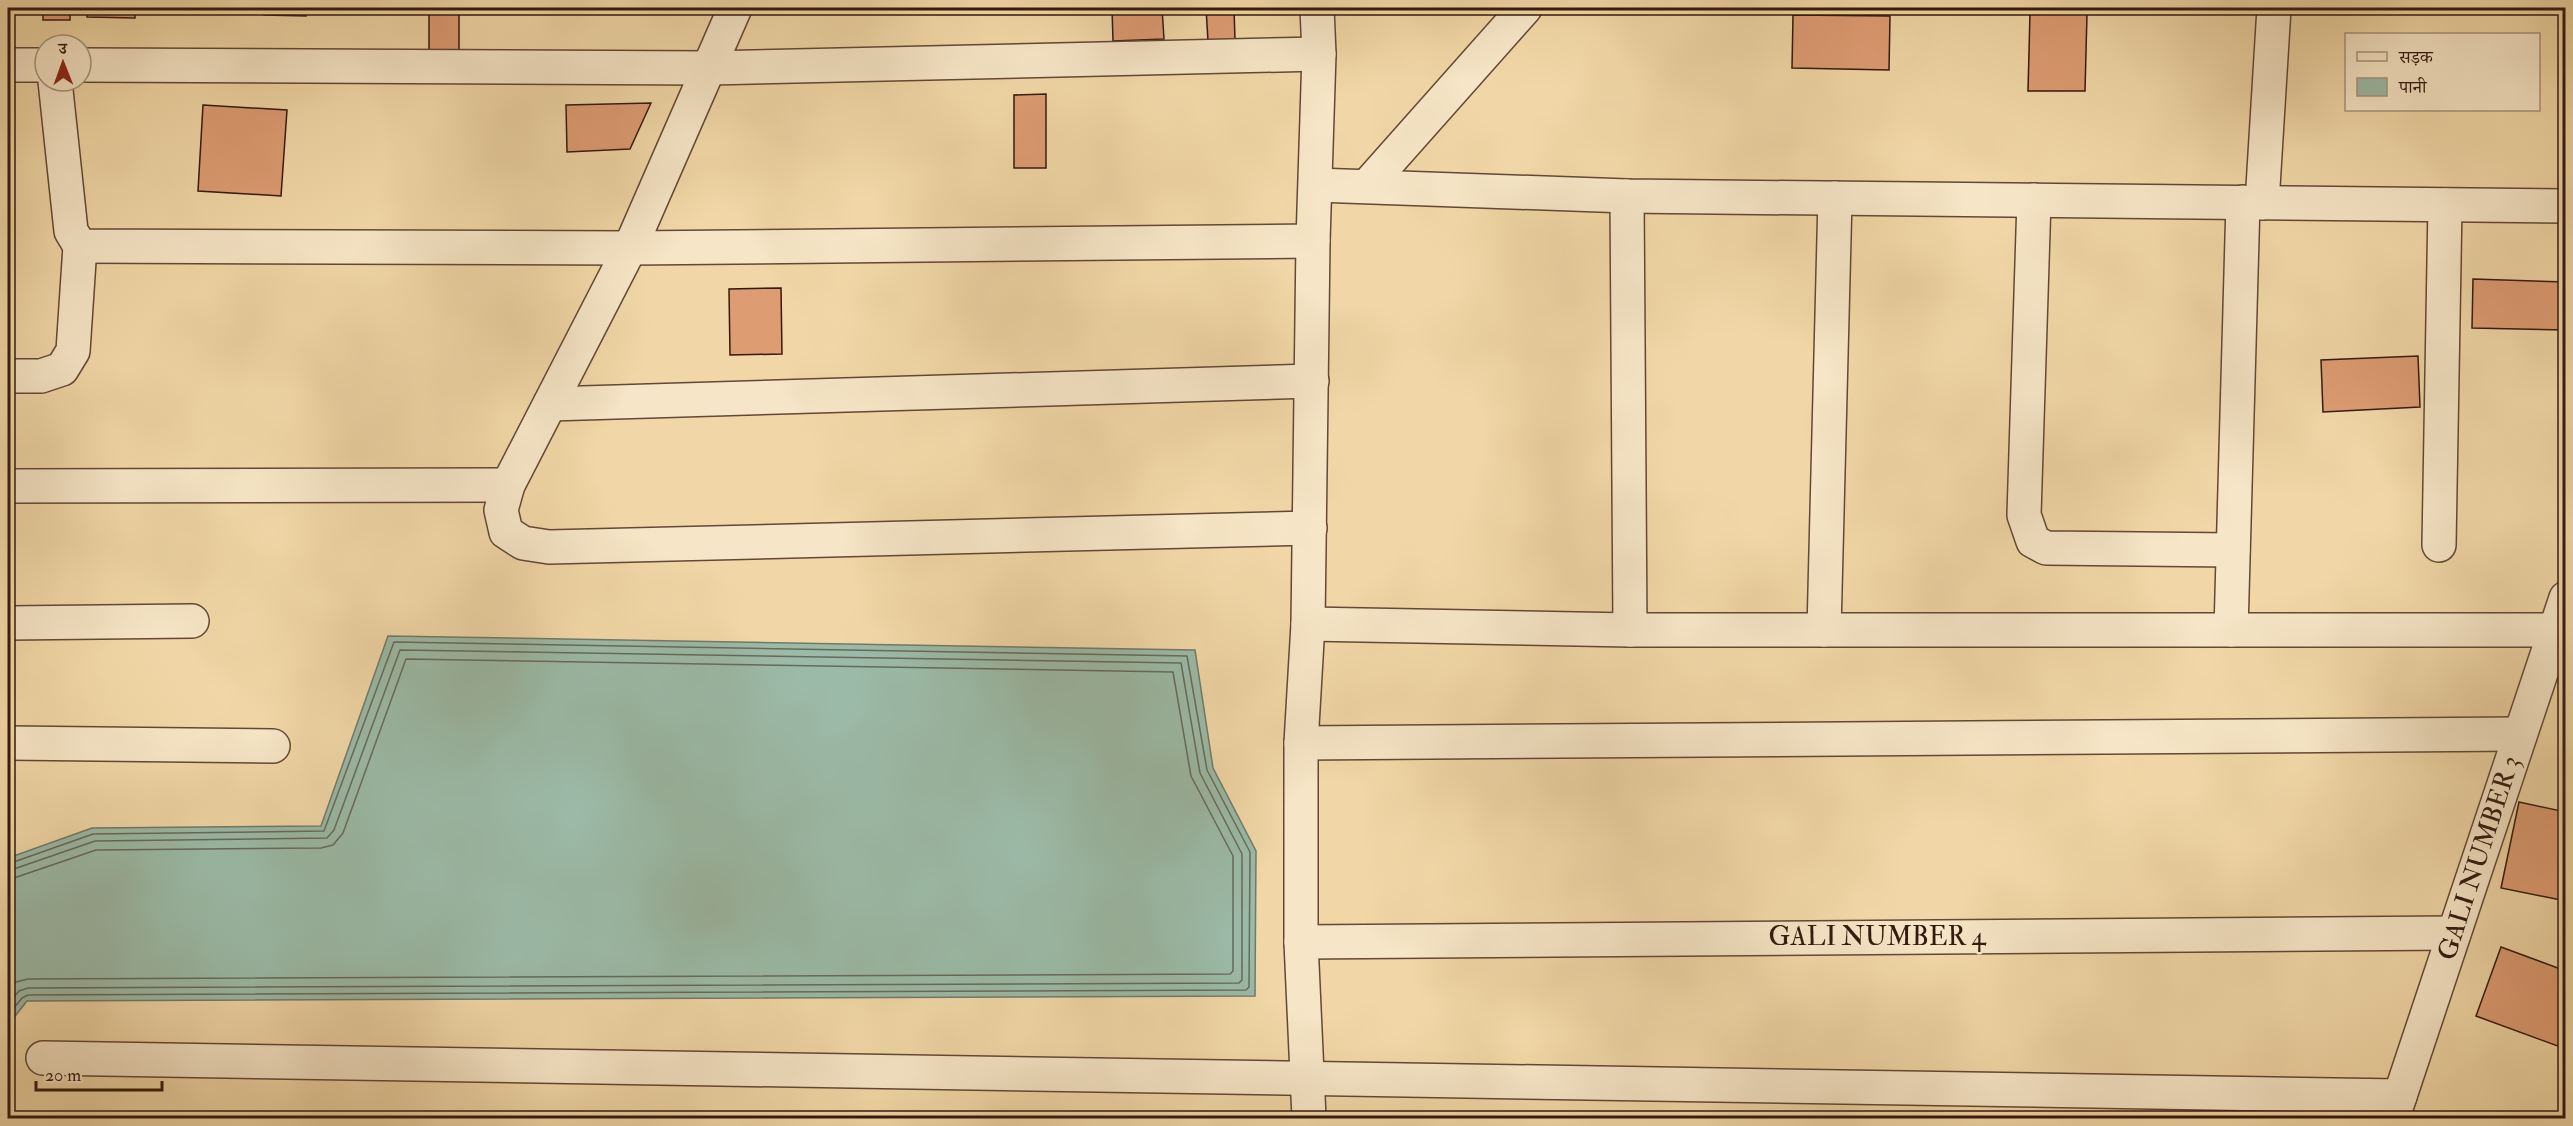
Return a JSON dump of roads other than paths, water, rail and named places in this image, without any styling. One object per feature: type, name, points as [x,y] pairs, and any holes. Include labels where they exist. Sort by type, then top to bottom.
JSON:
[{"type":"street","points":[[735,8],[630,248],[508,485],[501,510],[506,532],[523,543],[549,547],[1310,528]]},
{"type":"street","points":[[1309,1119],[1301,942],[1301,743],[1308,624],[1313,242],[1319,54],[1317,8]]},
{"type":"street","points":[[1367,186],[1525,8]]},
{"type":"street","points":[[2231,630],[2233,550],[2253,202],[2274,8]]},
{"type":"street","points":[[93,65],[710,68],[1319,54]]},
{"type":"street","points":[[8,65],[33,65]]},
{"type":"street","points":[[8,375],[41,376],[62,369],[74,351],[80,246],[71,231],[56,93]]},
{"type":"street","points":[[1316,185],[1627,196],[2565,206]]},
{"type":"street","points":[[1627,196],[1630,630]]},
{"type":"street","points":[[1824,630],[1835,198]]},
{"type":"street","points":[[2034,200],[2024,515],[2033,541],[2046,548],[2233,550]]},
{"type":"street","points":[[2439,545],[2445,205]]},
{"type":"street","points":[[80,246],[630,248],[1313,242]]},
{"type":"street","points":[[550,404],[1312,381]]},
{"type":"street","points":[[8,486],[508,485]]},
{"type":"street","name":"GALI NUMBER 3","points":[[2396,1107],[2565,598]]},
{"type":"street","points":[[8,623],[192,621]]},
{"type":"street","points":[[1308,624],[1630,630],[2555,630]]},
{"type":"street","points":[[1301,743],[2520,734]]},
{"type":"street","points":[[8,743],[273,746]]},
{"type":"street","name":"GALI NUMBER 4","points":[[1301,942],[2454,933]]},
{"type":"street","points":[[44,1058],[1309,1081],[2396,1107]]},
{"type":"water","points":[[388,636],[1195,650],[1213,768],[1256,851],[1255,996],[27,1001],[8,1025],[8,858],[92,828],[321,826]]}]
